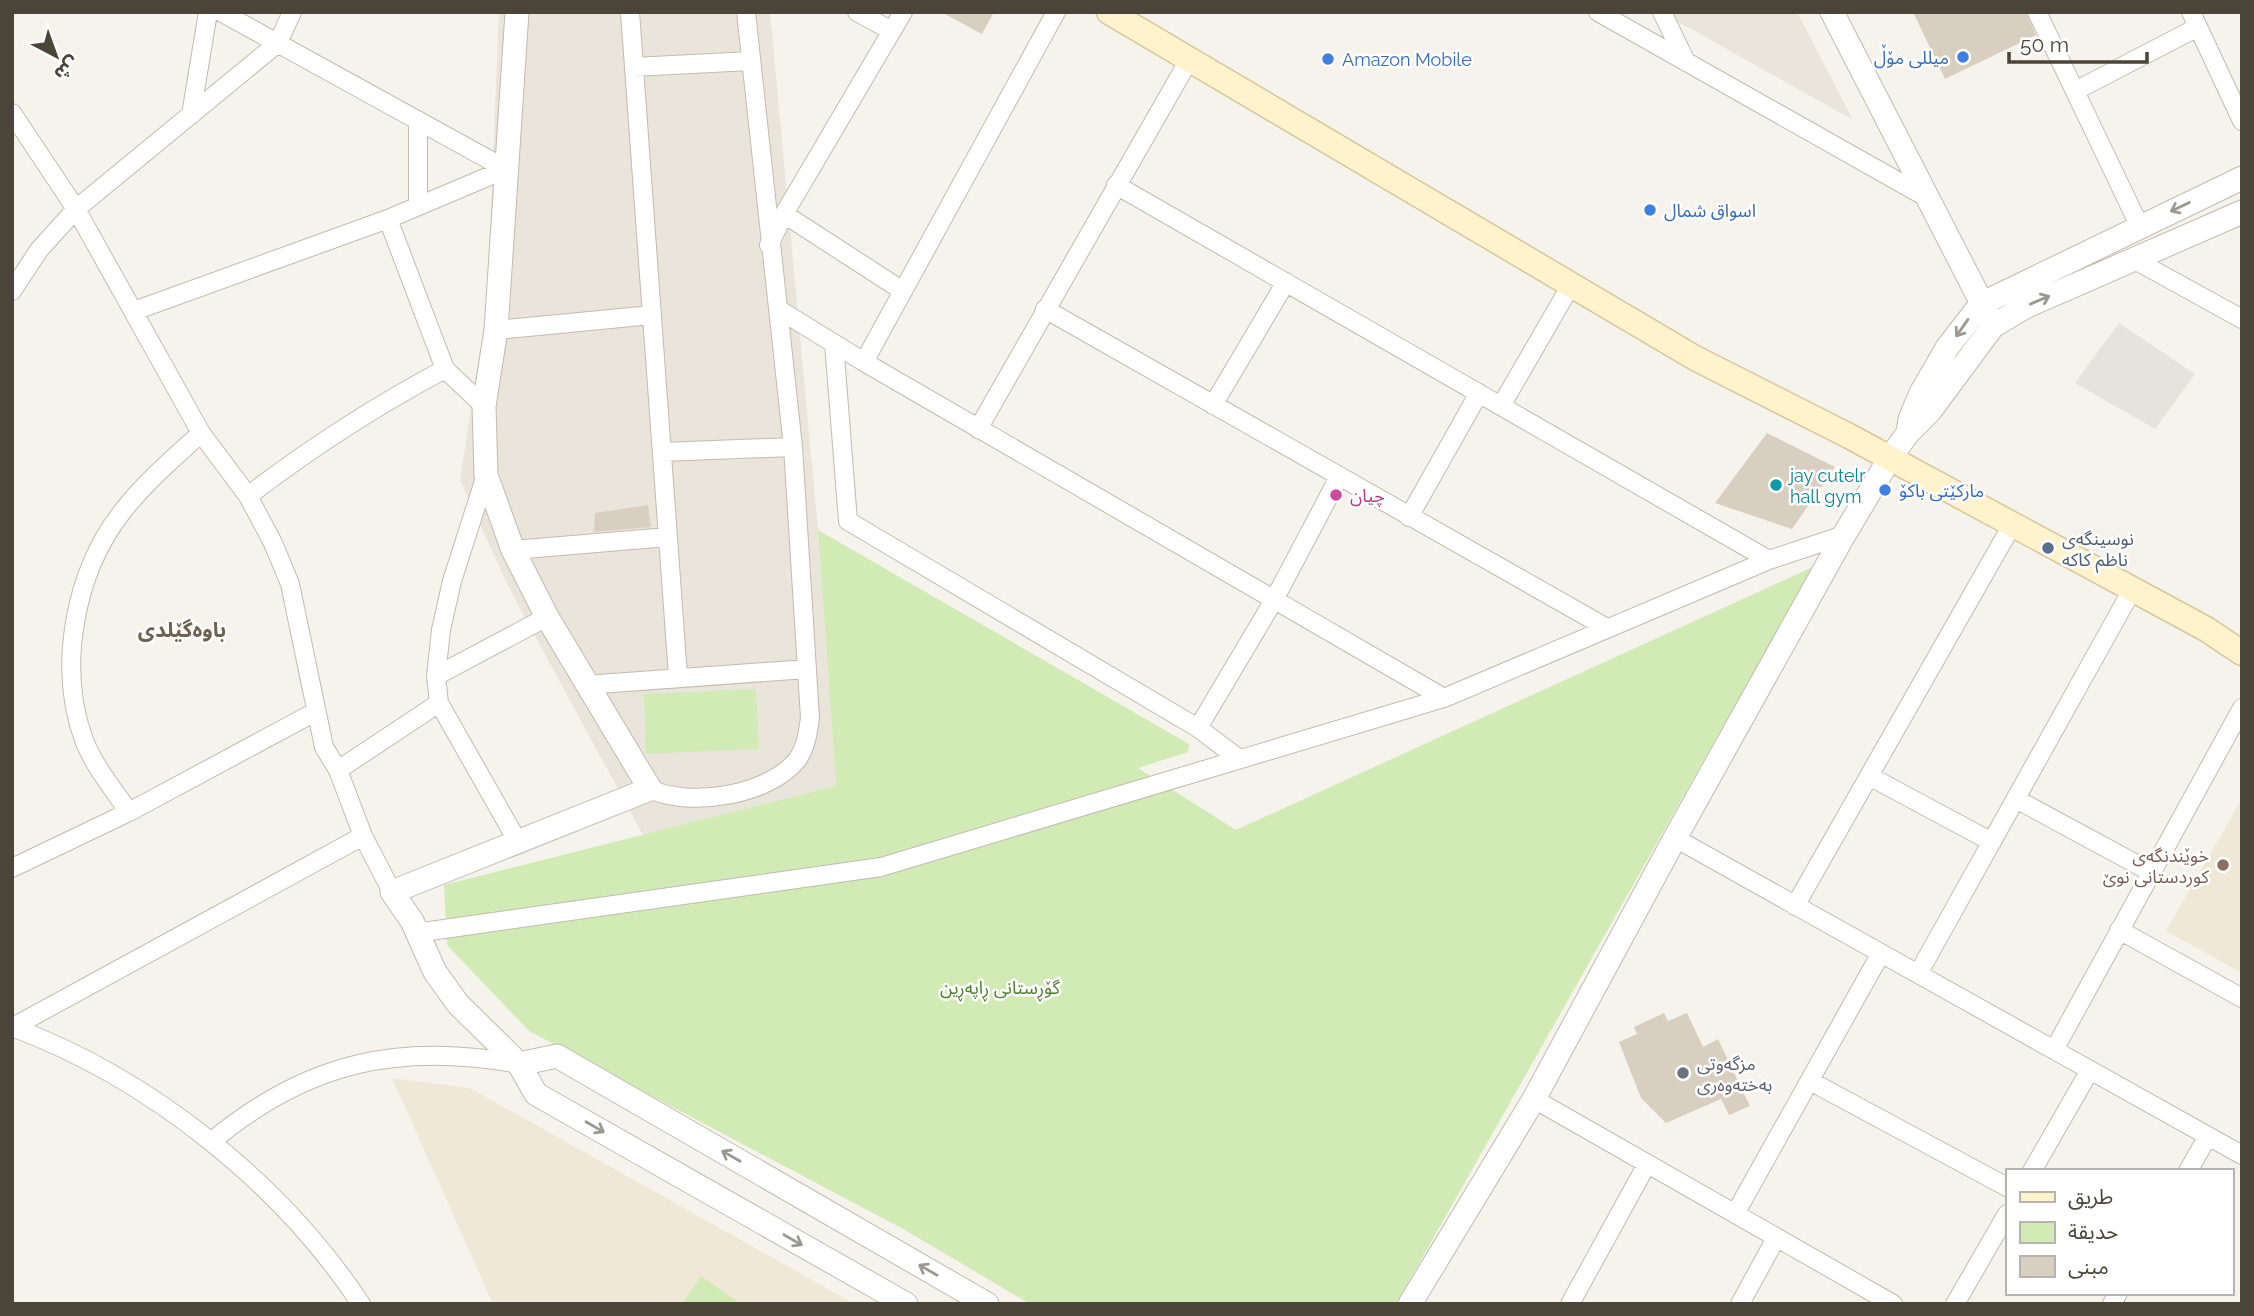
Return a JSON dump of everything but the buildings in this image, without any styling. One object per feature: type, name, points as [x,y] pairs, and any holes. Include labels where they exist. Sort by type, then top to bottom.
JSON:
[{"type":"main road","points":[[1109,12],[1695,358],[1890,458],[2242,653]]},
{"type":"street","points":[[191,115],[208,12]]},
{"type":"street","points":[[221,12],[506,169]]},
{"type":"street","points":[[12,291],[39,250],[76,209],[278,43],[292,12]]},
{"type":"street","points":[[630,12],[678,677]]},
{"type":"street","points":[[514,14],[496,330],[484,406],[486,475],[513,550],[547,617],[585,685],[650,789],[679,799],[697,799],[760,785],[787,771],[800,757],[810,718],[793,447],[769,245],[746,12]]},
{"type":"street","points":[[856,12],[892,31]]},
{"type":"street","points":[[769,245],[784,214],[903,12]]},
{"type":"street","points":[[863,362],[1056,12]]},
{"type":"street","points":[[1598,12],[1924,196]]},
{"type":"street","points":[[1662,12],[1686,62]]},
{"type":"street","points":[[1832,12],[1993,326]]},
{"type":"street","points":[[2038,12],[2140,227]]},
{"type":"street","points":[[2075,91],[2194,20],[2242,121]]},
{"type":"street","points":[[978,429],[1189,60]]},
{"type":"street","points":[[634,67],[750,61]]},
{"type":"street","points":[[12,113],[76,209],[201,433],[248,496],[273,543],[290,584],[324,747],[338,770],[363,836],[392,892],[435,972],[458,1004],[519,1064],[536,1094],[906,1304]]},
{"type":"street","points":[[418,120],[418,206]]},
{"type":"street","points":[[134,311],[388,219],[506,169]]},
{"type":"street","points":[[1908,433],[1910,419],[1921,393],[1947,348],[1981,304],[2242,178]]},
{"type":"street","points":[[1116,185],[1769,560]]},
{"type":"street","points":[[1410,1304],[1534,1099],[1675,838],[1844,535],[1908,433],[1930,411],[1993,326],[2025,307],[2242,212]]},
{"type":"street","points":[[784,214],[903,291]]},
{"type":"street","points":[[388,219],[445,369],[484,406]]},
{"type":"street","points":[[2134,260],[2242,319]]},
{"type":"street","points":[[1213,405],[1286,282]]},
{"type":"street","points":[[1501,406],[1571,285]]},
{"type":"street","points":[[778,309],[863,362],[1444,698]]},
{"type":"street","points":[[1045,309],[1608,628]]},
{"type":"street","points":[[496,330],[652,315]]},
{"type":"street","points":[[834,343],[848,521],[1198,728],[1237,758]]},
{"type":"street","points":[[248,496],[327,436],[371,408],[445,369]]},
{"type":"street","points":[[1409,517],[1479,393]]},
{"type":"street","points":[[129,812],[101,773],[84,740],[75,704],[72,662],[76,621],[84,583],[102,542],[121,513],[144,486],[201,433]]},
{"type":"street","points":[[662,453],[793,447]]},
{"type":"street","points":[[486,475],[452,581],[441,630],[436,676],[439,703],[518,842]]},
{"type":"street","points":[[1198,728],[1274,600],[1339,477]]},
{"type":"street","points":[[1795,906],[2012,525]]},
{"type":"street","points":[[416,933],[881,867],[1444,698],[1769,560],[1844,535]]},
{"type":"street","points":[[513,550],[668,537]]},
{"type":"street","points":[[1918,974],[2132,590]]},
{"type":"street","points":[[436,676],[547,617]]},
{"type":"street","points":[[585,685],[807,669]]},
{"type":"street","points":[[338,770],[439,703]]},
{"type":"street","points":[[2054,1050],[2242,708]]},
{"type":"street","points":[[12,868],[129,812],[315,712]]},
{"type":"street","points":[[1869,776],[1992,842]]},
{"type":"street","points":[[392,892],[650,789]]},
{"type":"street","points":[[2016,799],[2151,872]]},
{"type":"street","points":[[13,1027],[363,836]]},
{"type":"street","points":[[1675,838],[2242,1155]]},
{"type":"street","points":[[2119,930],[2242,998]]},
{"type":"street","points":[[1735,1214],[1881,953]]},
{"type":"street","points":[[13,1027],[107,1074],[212,1141],[285,1210],[361,1304]]},
{"type":"street","points":[[212,1141],[262,1103],[309,1081],[359,1064],[416,1054],[449,1054],[519,1064],[557,1055],[987,1304]]},
{"type":"street","points":[[2033,1169],[2090,1070]]},
{"type":"street","points":[[1810,1081],[2006,1186]]},
{"type":"street","points":[[1534,1099],[1893,1304]]},
{"type":"street","points":[[2189,1169],[2208,1136]]},
{"type":"street","points":[[1570,1304],[1647,1164]]},
{"type":"street","points":[[1955,1304],[2006,1216]]},
{"type":"street","points":[[1740,1304],[1776,1238]]},
{"type":"shaded area","points":[[499,12],[770,12],[818,530],[836,786],[643,835],[509,588],[460,480],[487,306]]},
{"type":"shaded area","points":[[1661,12],[1797,12],[1853,120]]},
{"type":"shaded area","points":[[2119,323],[2195,374],[2155,429],[2075,383]]},
{"type":"shaded area","name":"خوێندنگەی کوردستانی نوێ","points":[[2242,798],[2242,973],[2166,931]]},
{"type":"shaded area","points":[[392,1078],[470,1088],[855,1304],[493,1304]]},
{"type":"green space","name":"گۆڕستانی ڕاپەڕین","points":[[818,530],[1189,744],[1188,752],[1138,768],[1236,830],[1813,567],[1396,1304],[1030,1304],[905,1230],[529,1031],[447,945],[444,885],[836,786]]},
{"type":"green space","points":[[756,689],[759,749],[646,754],[644,694]]},
{"type":"green space","points":[[701,1276],[741,1304],[682,1304]]},
{"type":"place","name":"میللی مۆڵ","points":[[1963,57]]},
{"type":"place","name":"Amazon Mobile","points":[[1328,59]]},
{"type":"place","name":"اسواق شمال","points":[[1650,210]]},
{"type":"place","name":"jay cutelr hall gym","points":[[1776,485]]},
{"type":"place","name":"مارکێتی باکۆ","points":[[1885,490]]},
{"type":"place","name":"چيان","points":[[1336,495]]},
{"type":"place","name":"نوسینگەی ناظم کاکە","points":[[2048,548]]},
{"type":"place","name":"خوێندنگەی کوردستانی نوێ","points":[[2223,865]]},
{"type":"place","name":"مزگەوتی بەختەوەری","points":[[1683,1073]]},
{"type":"district","name":"باوەگێلدی","points":[[182,629]]}]
